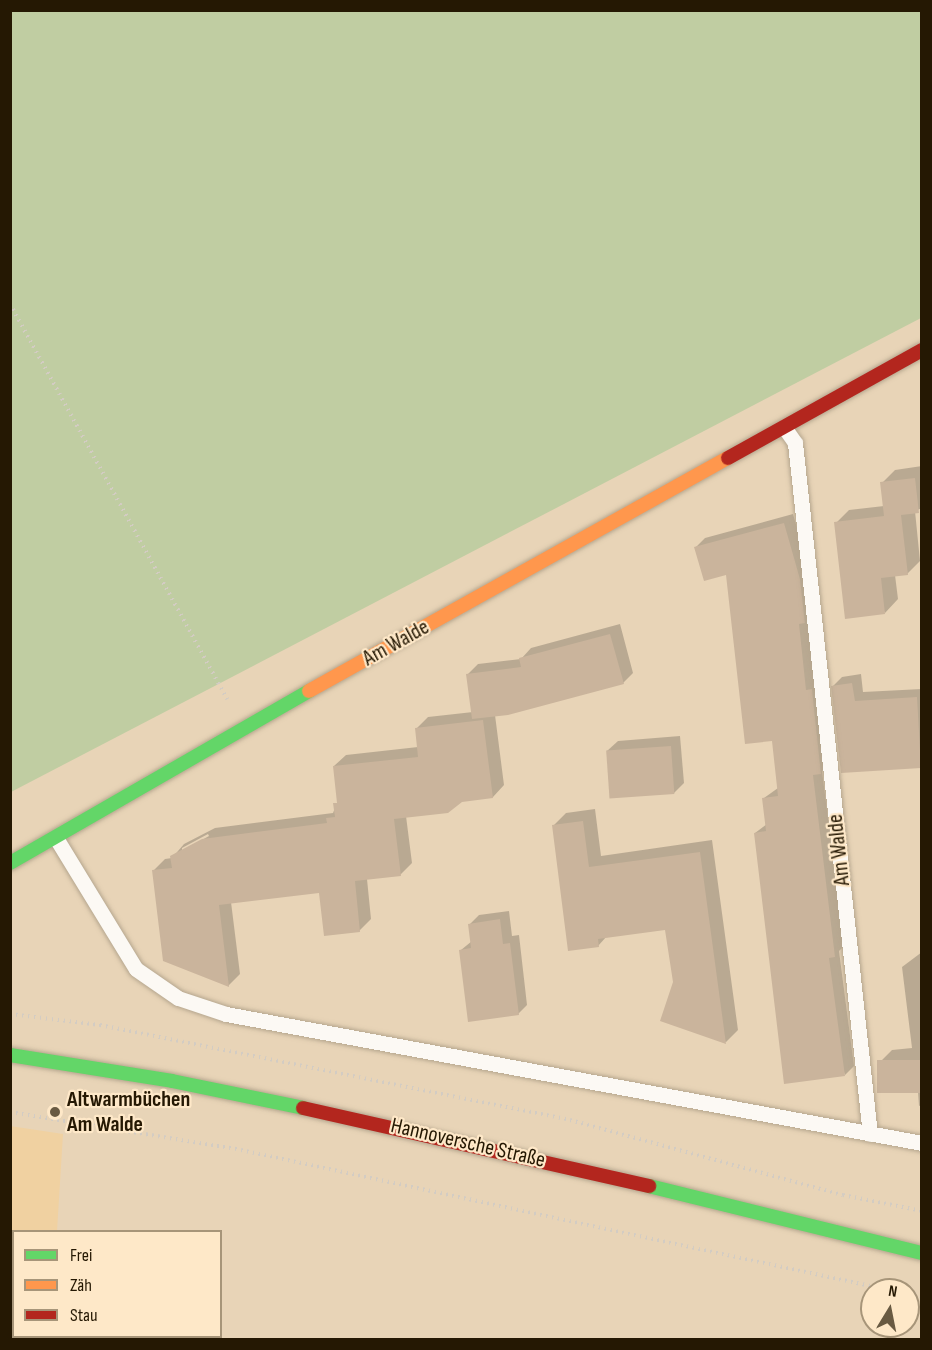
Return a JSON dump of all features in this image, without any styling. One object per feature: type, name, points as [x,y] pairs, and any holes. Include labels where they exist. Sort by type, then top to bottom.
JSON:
[{"type":"street","name":"Am Walde","points":[[10,863],[243,728],[921,350]]},
{"type":"street","name":"Hannoversche Straße","points":[[10,1055],[172,1082],[521,1154],[921,1253]]},
{"type":"lane","name":"Am Walde","points":[[784,427],[795,442],[870,1134]]},
{"type":"lane","points":[[56,837],[136,969],[178,998],[226,1014],[921,1143]]},
{"type":"path","points":[[10,304],[243,728]]},
{"type":"path","points":[[10,1014],[100,1025],[570,1120],[843,1195],[921,1211]]},
{"type":"path","points":[[10,1112],[241,1150],[860,1284]]},
{"type":"shaded area","points":[[10,1126],[63,1134],[57,1230],[12,1230],[12,1338],[51,1339],[11,1339]]},
{"type":"green space","points":[[11,10],[921,11],[921,318],[11,792]]},
{"type":"building","points":[[915,478],[919,513],[901,515],[908,575],[881,578],[885,614],[845,619],[834,522],[884,516],[880,482]]},
{"type":"building","points":[[784,523],[800,579],[805,623],[799,624],[806,690],[812,689],[821,774],[813,775],[835,957],[829,958],[845,1076],[784,1084],[754,833],[766,831],[762,798],[778,796],[772,741],[745,744],[726,575],[704,581],[694,547]]},
{"type":"building","points":[[610,634],[624,684],[508,715],[472,719],[466,674],[521,667],[519,658]]},
{"type":"building","points":[[852,683],[855,701],[917,697],[921,768],[841,773],[831,686]]},
{"type":"building","points":[[483,720],[493,798],[462,802],[448,813],[394,819],[401,876],[355,881],[360,932],[324,936],[319,893],[219,905],[229,987],[163,961],[152,870],[172,868],[170,856],[202,839],[327,823],[326,818],[335,817],[333,803],[337,803],[333,766],[418,757],[415,728]]},
{"type":"building","points":[[671,746],[674,794],[610,798],[606,751]]},
{"type":"building","points":[[583,821],[589,867],[700,852],[726,1044],[660,1021],[673,982],[665,930],[598,939],[599,947],[568,951],[552,825]]},
{"type":"building","points":[[500,919],[503,944],[510,943],[519,1015],[468,1022],[459,950],[471,948],[468,924]]},
{"type":"building","points":[[877,1060],[921,1060],[921,1093],[877,1093]]},
{"type":"traffic: fast","points":[[10,863],[309,691]]},
{"type":"traffic: fast","points":[[10,1055],[172,1081],[303,1108]]},
{"type":"traffic: fast","points":[[649,1186],[922,1253]]},
{"type":"traffic: slow","points":[[309,691],[728,458]]},
{"type":"traffic: jam","points":[[728,458],[922,350]]},
{"type":"traffic: jam","points":[[303,1108],[649,1186]]},
{"type":"place","name":"Altwarmbüchen Am Walde","points":[[55,1112]]}]
